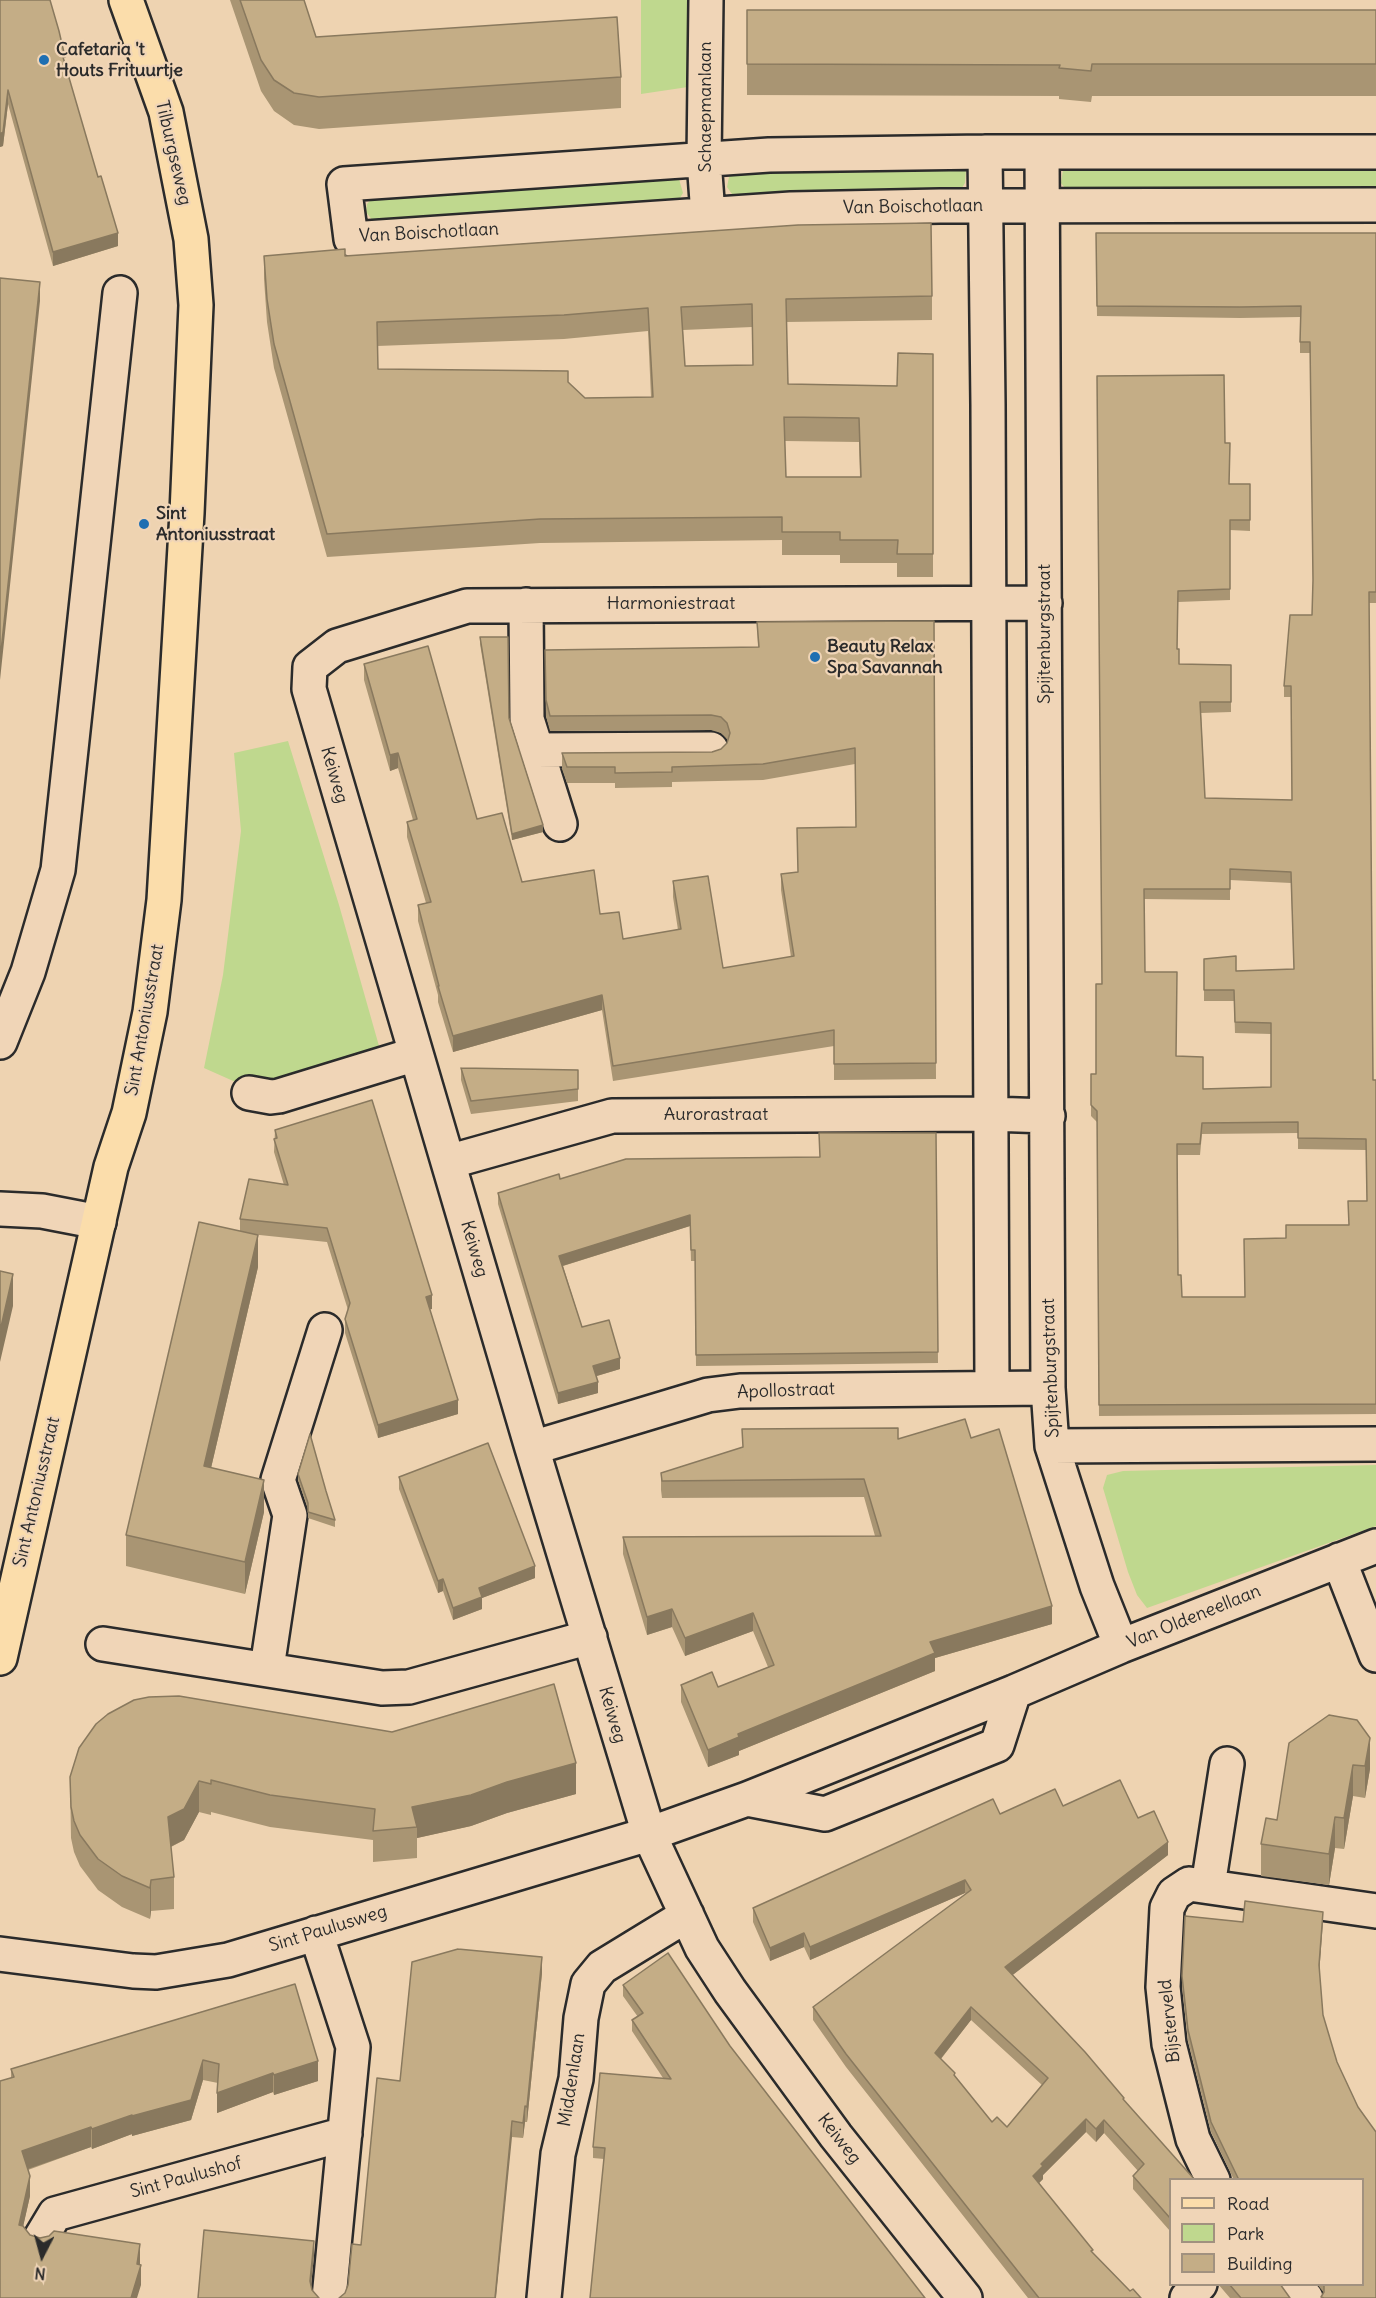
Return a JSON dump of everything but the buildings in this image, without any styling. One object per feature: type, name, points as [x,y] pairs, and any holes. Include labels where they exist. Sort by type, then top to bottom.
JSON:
[{"type":"main road","name":"Tilburgseweg","points":[[126,0],[166,112],[191,239]]},
{"type":"main road","name":"Sint Antoniusstraat","points":[[0,1658],[111,1167],[129,1113],[150,1012],[164,900],[194,379],[196,305],[191,239]]},
{"type":"street","name":"Schaepmanlaan","points":[[706,0],[704,160],[708,215]]},
{"type":"street","name":"Van Boischotlaan","points":[[1376,152],[985,152],[769,155],[344,184],[351,239],[791,209],[1376,205]]},
{"type":"street","points":[[985,152],[992,1388]]},
{"type":"street","name":"Spijtenburgstraat","points":[[1042,152],[1048,1388],[1052,1446],[1097,1586],[1121,1646]]},
{"type":"street","points":[[0,1042],[28,972],[58,870],[120,293]]},
{"type":"street","name":"Harmoniestraat","points":[[310,668],[337,646],[467,606],[1045,603]]},
{"type":"street","points":[[526,606],[527,719],[560,824]]},
{"type":"street","name":"Keiweg","points":[[310,668],[309,689],[532,1448],[649,1834],[702,1948],[736,2000],[836,2136],[965,2298]]},
{"type":"street","points":[[535,750],[711,749]]},
{"type":"street","points":[[249,1093],[279,1096],[416,1054]]},
{"type":"street","points":[[990,1114],[1048,1116]]},
{"type":"street","name":"Aurorastraat","points":[[448,1162],[612,1116],[990,1114]]},
{"type":"street","points":[[0,1209],[42,1211],[99,1222]]},
{"type":"street","points":[[267,1668],[290,1515],[278,1480],[325,1330]]},
{"type":"street","name":"Apollostraat","points":[[532,1448],[708,1395],[740,1391],[1048,1388]]},
{"type":"street","points":[[1052,1446],[1376,1444]]},
{"type":"street","name":"Van Oldeneellaan","points":[[649,1834],[747,1798],[1014,1692],[1121,1646],[1376,1546]]},
{"type":"street","points":[[1339,1560],[1376,1655]]},
{"type":"street","points":[[103,1644],[267,1668],[382,1688],[409,1687],[590,1637]]},
{"type":"street","points":[[747,1798],[825,1814],[997,1745],[1014,1692]]},
{"type":"street","points":[[1208,1886],[1227,1764]]},
{"type":"street","name":"Sint Paulusweg","points":[[0,1954],[156,1972],[228,1960],[649,1834]]},
{"type":"street","name":"Bijsterveld","points":[[1212,2178],[1193,2139],[1169,2044],[1163,1987],[1167,1908],[1174,1894],[1189,1884],[1376,1911]]},
{"type":"street","name":"Middenlaan","points":[[544,2298],[558,2154],[576,2079],[581,2018],[588,1984],[602,1967],[687,1915]]},
{"type":"street","points":[[316,1933],[353,2047],[329,2298]]},
{"type":"street","name":"Sint Paulushof","points":[[40,2239],[55,2214],[345,2134]]},
{"type":"street","points":[[1187,2298],[1198,2286]]},
{"type":"street","points":[[1295,2286],[1306,2298]]},
{"type":"green space","points":[[641,0],[689,0],[688,87],[641,94]]},
{"type":"green space","points":[[955,164],[966,170],[965,183],[960,191],[734,197],[727,187],[729,177],[738,168]]},
{"type":"green space","points":[[1376,164],[1376,192],[1068,192],[1061,183],[1063,170],[1071,166]]},
{"type":"green space","points":[[666,174],[679,179],[683,193],[678,201],[384,223],[373,221],[366,212],[367,204],[377,193]]},
{"type":"green space","points":[[288,741],[339,905],[381,1053],[258,1092],[204,1068],[223,975],[241,831],[234,753]]},
{"type":"green space","points":[[1376,1465],[1376,1526],[1147,1608],[1137,1595],[1128,1572],[1103,1488],[1107,1475],[1123,1471]]},
{"type":"place","name":"Cafetaria 't Houts Frituurtje","points":[[44,60]]},
{"type":"place","name":"Sint Antoniusstraat","points":[[144,524]]},
{"type":"place","name":"Beauty Relax Spa Savannah","points":[[815,657]]}]
